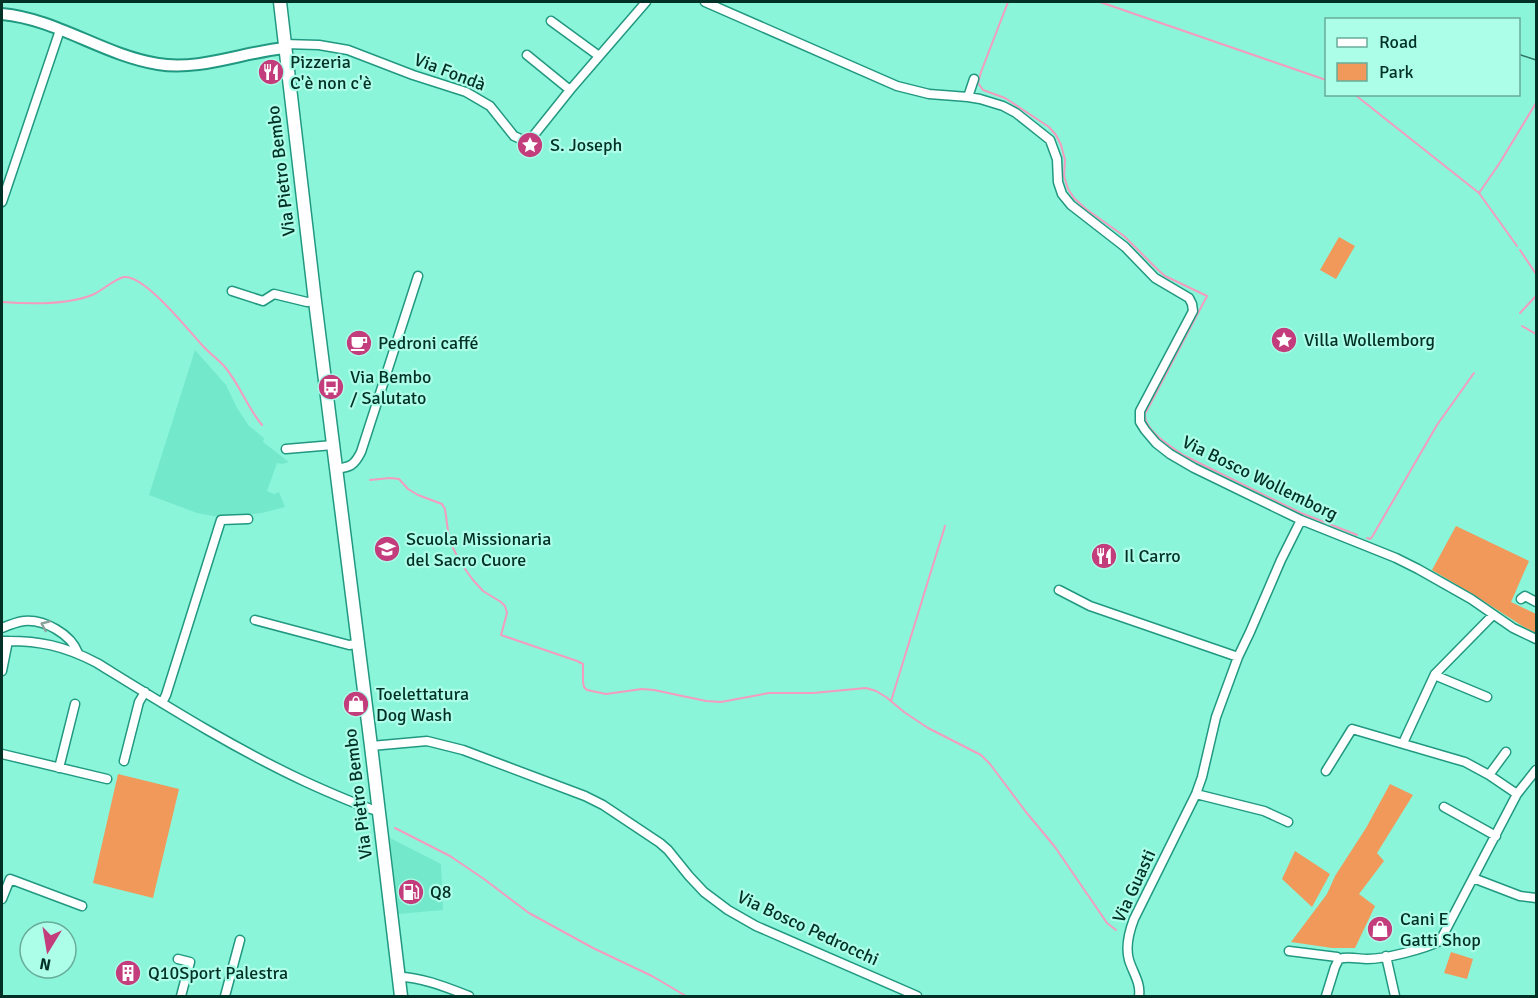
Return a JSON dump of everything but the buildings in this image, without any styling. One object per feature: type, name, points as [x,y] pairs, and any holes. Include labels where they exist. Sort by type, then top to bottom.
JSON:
[{"type":"main road","name":"Via Pietro Bembo","points":[[279,2],[401,996]]},
{"type":"street","name":"Via Fondà","points":[[284,46],[319,45],[348,50],[412,75],[466,92],[490,106],[514,136],[525,141],[534,135],[646,2]]},
{"type":"street","points":[[705,2],[897,86],[929,94],[969,97],[974,79]]},
{"type":"street","points":[[2,14],[27,18],[119,53],[158,64],[178,66],[196,64],[284,46]]},
{"type":"street","points":[[551,21],[599,56]]},
{"type":"street","points":[[2,202],[60,30]]},
{"type":"street","points":[[527,55],[570,90]]},
{"type":"street","name":"Via Bosco Wollemborg","points":[[969,97],[1009,108],[1046,135],[1057,159],[1058,182],[1062,194],[1071,205],[1125,247],[1155,278],[1189,298],[1193,311],[1142,407],[1140,415],[1140,422],[1144,430],[1156,443],[1194,468],[1301,520],[1396,558],[1456,590],[1514,628],[1536,639]]},
{"type":"street","points":[[336,469],[352,465],[357,461],[361,452],[418,276]]},
{"type":"street","points":[[232,291],[263,302],[273,294],[307,302],[315,301]]},
{"type":"street","points":[[286,449],[333,445]]},
{"type":"street","points":[[162,703],[221,520],[248,519]]},
{"type":"street","name":"Via Guasti","points":[[1139,996],[1139,985],[1129,959],[1128,934],[1196,794],[1216,717],[1238,657],[1301,520]]},
{"type":"street","points":[[1059,590],[1090,606],[1238,657]]},
{"type":"street","points":[[1521,598],[1525,596],[1536,602]]},
{"type":"street","points":[[1403,743],[1435,674],[1493,615]]},
{"type":"street","points":[[255,620],[349,645],[357,644]]},
{"type":"street","points":[[2,628],[23,621],[36,621],[64,635],[74,643],[78,653]]},
{"type":"street","points":[[2,671],[5,641],[45,643],[78,653],[214,735],[271,765],[350,801],[374,810],[378,809]]},
{"type":"street","points":[[1435,674],[1487,697]]},
{"type":"street","points":[[124,761],[139,702],[145,692]]},
{"type":"street","points":[[59,768],[75,704]]},
{"type":"street","points":[[1326,771],[1352,729],[1465,762],[1517,794]]},
{"type":"street","name":"Via Bosco Pedrocchi","points":[[371,746],[427,741],[442,744],[585,796],[603,805],[660,843],[704,892],[728,910],[756,926],[917,996]]},
{"type":"street","points":[[1489,775],[1506,752]]},
{"type":"street","points":[[2,754],[107,779]]},
{"type":"street","points":[[1326,996],[1335,967],[1344,957],[1369,959],[1431,946],[1440,941],[1517,794],[1536,770]]},
{"type":"street","points":[[1196,794],[1264,811],[1288,822]]},
{"type":"street","points":[[1444,807],[1496,836]]},
{"type":"street","points":[[1473,878],[1520,896],[1536,898]]},
{"type":"street","points":[[2,899],[10,879],[82,906]]},
{"type":"street","points":[[225,996],[240,940]]},
{"type":"street","points":[[1289,951],[1340,959]]},
{"type":"street","points":[[1386,956],[1395,996]]},
{"type":"street","points":[[178,959],[190,962],[181,996]]},
{"type":"street","points":[[399,977],[416,979],[469,996]]},
{"type":"shaded area","points":[[195,350],[226,385],[249,426],[264,438],[263,442],[289,462],[277,463],[267,491],[274,494],[279,492],[285,507],[262,513],[224,518],[197,513],[149,495]]},
{"type":"shaded area","points":[[390,838],[441,864],[443,910],[398,914]]},
{"type":"green space","points":[[1339,237],[1355,246],[1336,279],[1320,270]]},
{"type":"green space","points":[[1456,526],[1529,561],[1511,602],[1536,614],[1536,633],[1432,570]]},
{"type":"green space","points":[[118,774],[179,789],[153,898],[93,883]]},
{"type":"green space","points":[[1390,784],[1413,795],[1377,853],[1384,861],[1359,894],[1375,906],[1355,948],[1332,948],[1291,942],[1327,894],[1335,876],[1366,828]]},
{"type":"green space","points":[[1295,851],[1330,874],[1312,907],[1282,879]]},
{"type":"green space","points":[[1451,952],[1473,959],[1467,979],[1444,973]]},
{"type":"waterway","points":[[1008,2],[978,83],[983,90],[1005,98],[1049,127],[1056,135],[1065,160],[1064,176],[1074,198],[1124,236],[1165,276],[1207,296],[1145,414],[1149,426],[1153,432],[1183,455],[1301,513],[1357,535]]},
{"type":"waterway","points":[[1100,2],[1325,80]]},
{"type":"waterway","points":[[1357,96],[1479,193],[1517,246]]},
{"type":"waterway","points":[[1479,193],[1536,103]]},
{"type":"waterway","points":[[1520,250],[1536,274]]},
{"type":"waterway","points":[[2,302],[71,301],[92,295],[120,278],[133,279],[154,294],[225,367],[262,425]]},
{"type":"waterway","points":[[1520,313],[1536,296]]},
{"type":"waterway","points":[[1522,326],[1536,334]]},
{"type":"waterway","points":[[1367,538],[1372,537],[1437,425],[1474,373]]},
{"type":"waterway","points":[[370,480],[399,479],[408,489],[418,495],[442,504],[453,548],[460,562],[483,591],[505,606],[507,613],[501,635],[583,664],[583,682],[587,690],[606,694],[642,689],[654,690],[721,702],[769,693],[813,693],[866,688],[886,697],[928,728],[981,755],[990,764],[1055,847],[1107,923],[1116,930]]},
{"type":"waterway","points":[[891,701],[945,526]]},
{"type":"waterway","points":[[395,828],[450,856],[529,913],[686,996]]},
{"type":"tram line","points":[[1520,55],[1536,60]]},
{"type":"place","name":"Pizzeria C'è non c'è","points":[[271,72]]},
{"type":"place","name":"S. Joseph","points":[[530,145]]},
{"type":"place","name":"Villa Wollemborg","points":[[1284,340]]},
{"type":"place","name":"Pedroni caffé","points":[[359,343]]},
{"type":"place","name":"Via Bembo / Salutato","points":[[331,387]]},
{"type":"place","name":"Scuola Missionaria del Sacro Cuore","points":[[387,549]]},
{"type":"place","name":"Il Carro","points":[[1104,556]]},
{"type":"place","name":"Toelettatura Dog Wash","points":[[356,704]]},
{"type":"place","name":"Q8","points":[[411,892]]},
{"type":"place","name":"Cani E Gatti Shop","points":[[1380,929]]},
{"type":"place","name":"Q10Sport Palestra","points":[[128,973]]}]
